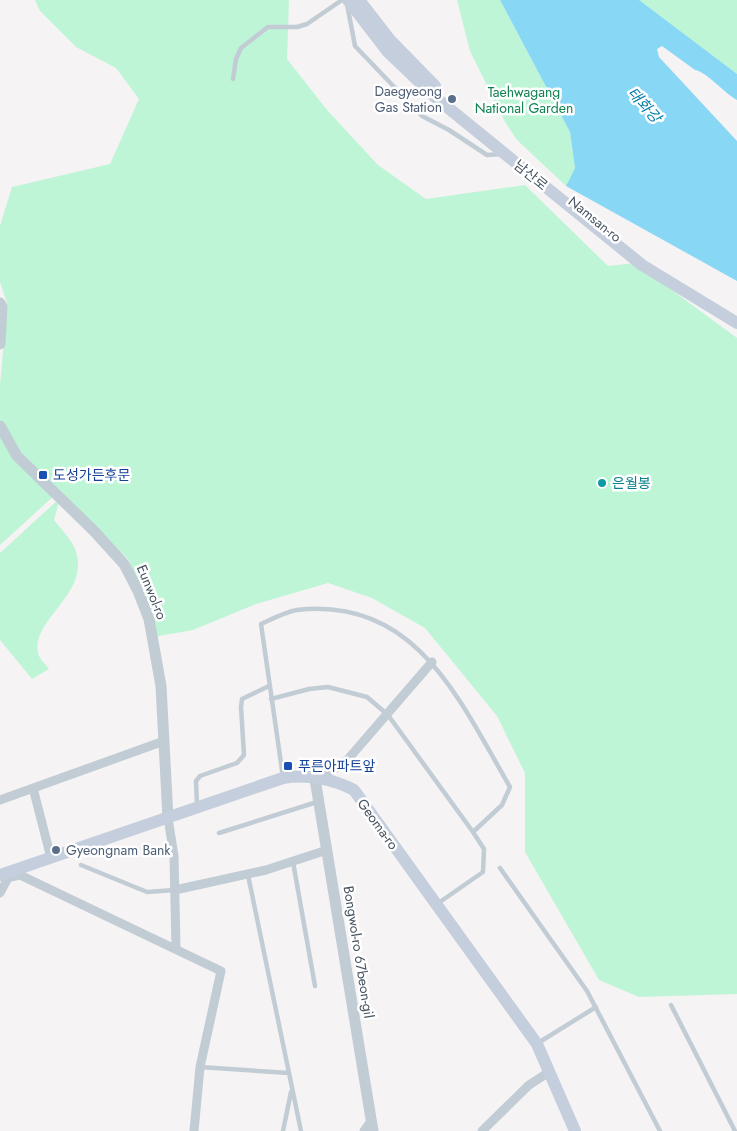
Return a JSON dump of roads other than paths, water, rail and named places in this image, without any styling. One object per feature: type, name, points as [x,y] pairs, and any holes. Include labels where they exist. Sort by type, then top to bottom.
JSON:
[{"type":"main road","name":"남산로","points":[[347,0],[388,52],[436,98],[642,265],[737,323]]},
{"type":"main road","name":"Namsan-ro","points":[[359,0],[390,40],[452,100],[652,264],[737,316]]},
{"type":"main road","name":"Geoma-ro","points":[[4,877],[18,869],[283,778],[295,776],[336,781],[354,790],[537,1044],[575,1131]]},
{"type":"street","points":[[0,344],[1,306]]},
{"type":"street","name":"Eunwol-ro","points":[[0,426],[17,456],[94,531],[124,564],[149,619],[161,686],[168,818]]},
{"type":"street","points":[[315,778],[343,765],[432,662]]},
{"type":"street","points":[[0,800],[164,741]]},
{"type":"street","name":"Bongwol-ro 67beon-gil","points":[[315,778],[372,1126]]},
{"type":"street","points":[[33,788],[51,858]]},
{"type":"street","points":[[168,818],[174,856],[176,949]]},
{"type":"street","points":[[175,890],[248,875],[327,850]]},
{"type":"street","points":[[0,893],[4,877],[20,875],[221,971],[200,1066],[194,1131]]},
{"type":"street","points":[[482,1131],[529,1085],[549,1072]]},
{"type":"street","points":[[364,1131],[372,1126]]},
{"type":"lane","points":[[233,79],[236,59],[241,48],[268,26],[297,27],[306,24],[342,0]]},
{"type":"lane","points":[[347,0],[354,46],[422,116],[449,130],[487,155],[505,154]]},
{"type":"lane","points":[[283,778],[261,624],[295,610],[332,609],[374,620],[408,639],[432,662],[464,708],[510,787],[502,805],[473,832]]},
{"type":"lane","points":[[198,808],[196,781],[200,776],[237,763],[244,755],[240,707],[242,699],[269,686]]},
{"type":"lane","points":[[271,699],[309,689],[328,687],[367,697],[388,715],[484,849],[483,872],[436,904]]},
{"type":"lane","points":[[219,833],[319,801]]},
{"type":"lane","points":[[292,861],[315,986]]},
{"type":"lane","points":[[80,865],[147,892],[175,890]]},
{"type":"lane","points":[[500,868],[596,1007],[660,1131]]},
{"type":"lane","points":[[248,875],[300,1131]]},
{"type":"lane","points":[[670,1005],[735,1131]]},
{"type":"lane","points":[[537,1044],[596,1007]]},
{"type":"lane","points":[[200,1066],[289,1073]]},
{"type":"lane","points":[[283,1131],[292,1088]]},
{"type":"water","name":"태화강","points":[[500,0],[639,0],[737,74],[737,100],[705,75],[662,46],[657,49],[659,57],[737,141],[737,281],[566,186],[575,168],[570,132]]},
{"type":"place","name":"Daegyeong Gas Station","points":[[452,99]]},
{"type":"place","name":"도성가든후문","points":[[43,475]]},
{"type":"place","name":"은월봉","points":[[602,483]]},
{"type":"place","name":"푸른아파트앞","points":[[288,766]]},
{"type":"place","name":"Gyeongnam Bank","points":[[56,850]]},
{"type":"park label","name":"Taehwagang National Garden","points":[[524,100]]}]
